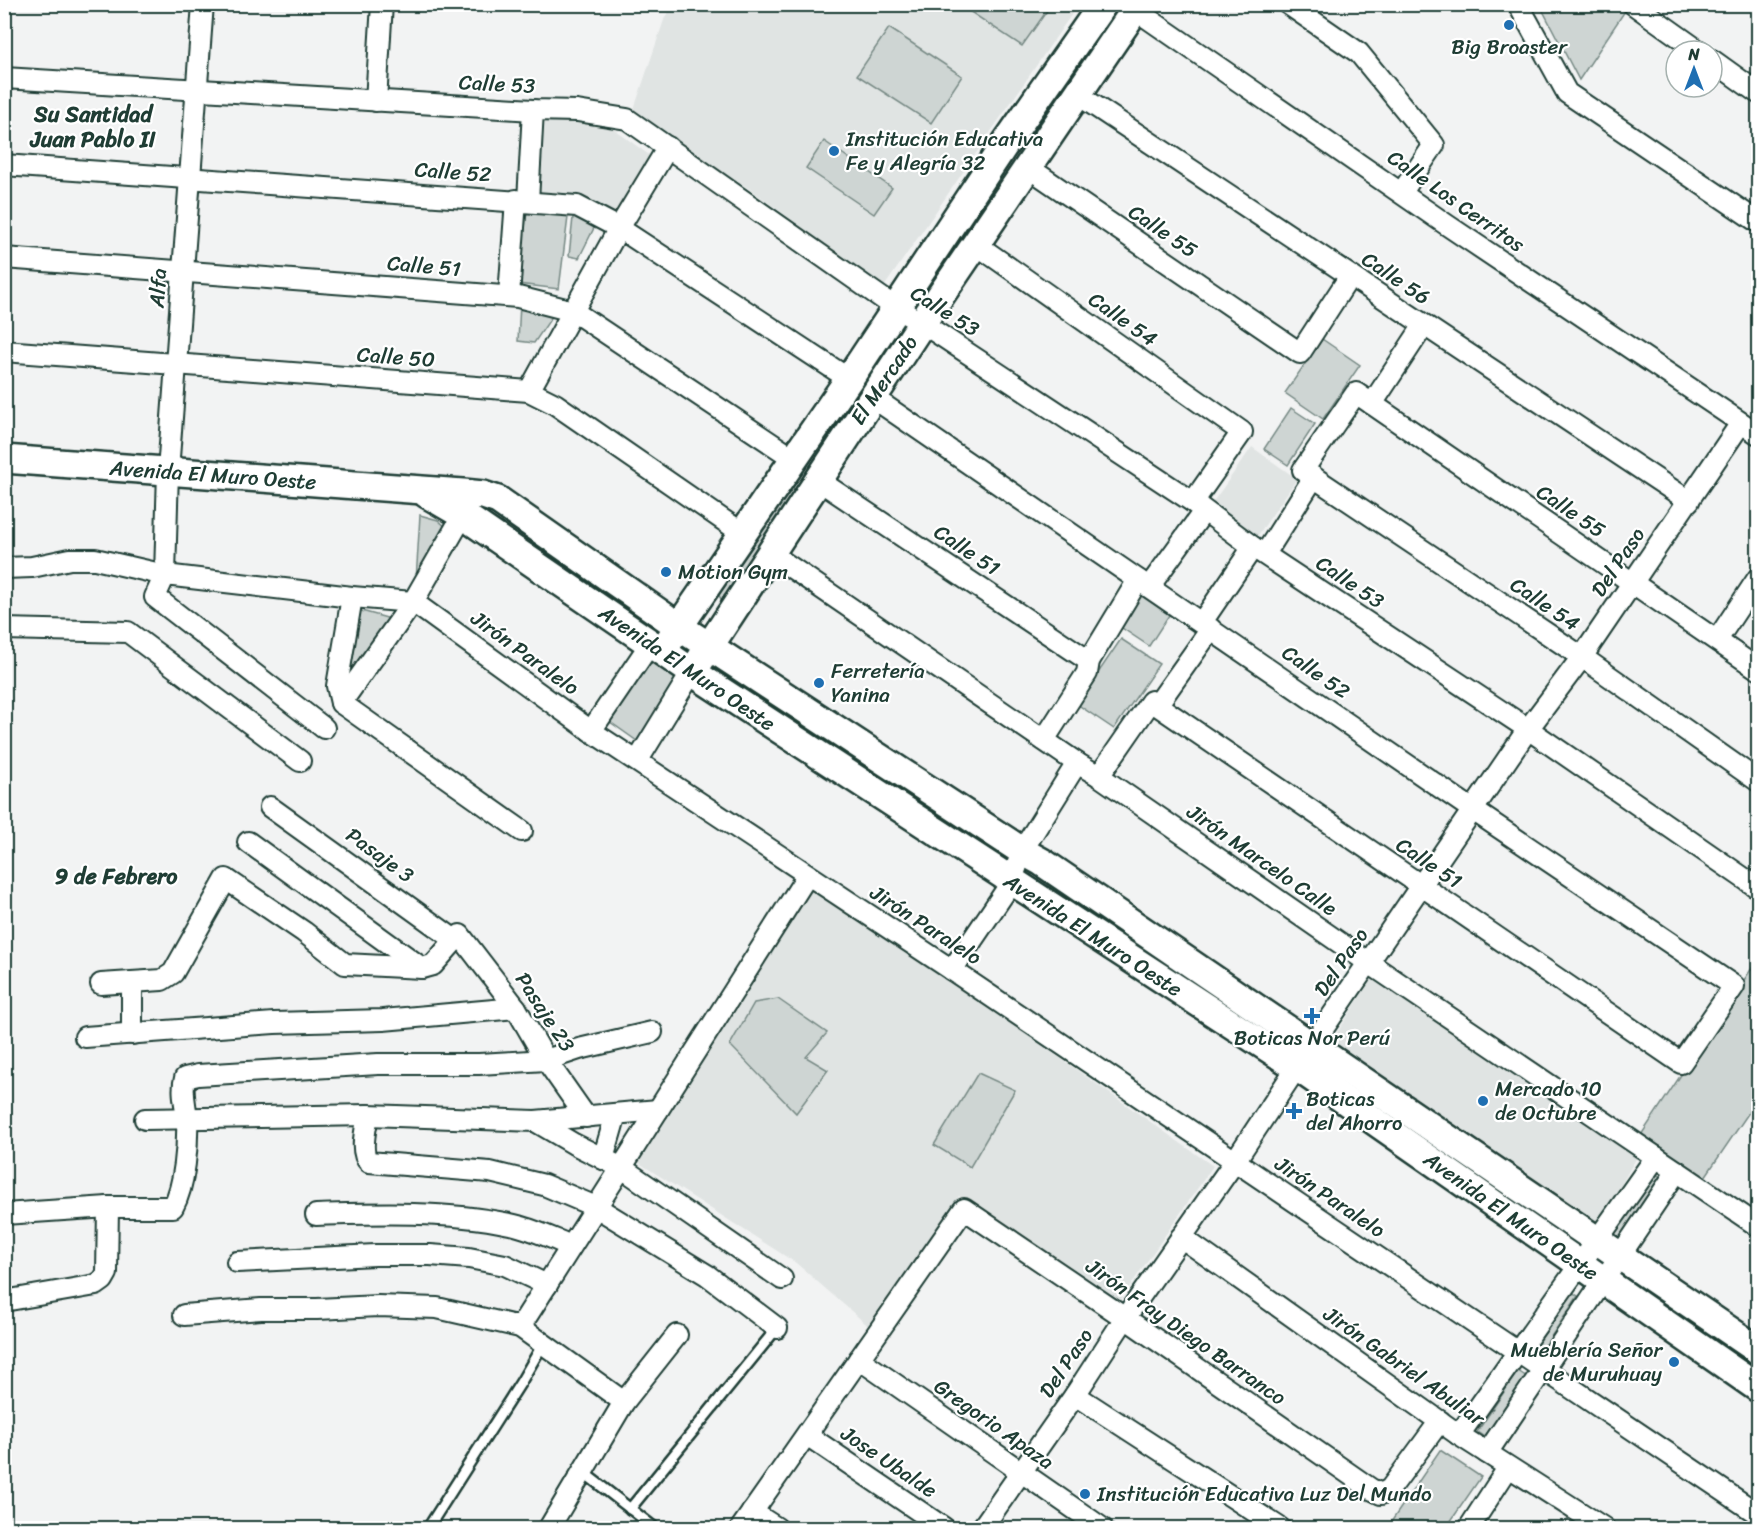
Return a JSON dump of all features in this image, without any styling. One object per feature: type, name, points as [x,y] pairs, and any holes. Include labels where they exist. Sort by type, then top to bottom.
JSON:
[{"type":"main road","name":"El Mercado","points":[[656,648],[678,626],[849,379],[1003,147],[1103,4]]},
{"type":"main road","name":"El Mercado","points":[[692,672],[872,397],[1029,168],[1134,6]]},
{"type":"main road","name":"Avenida El Muro Oeste","points":[[4,459],[483,495],[498,500],[709,647],[1042,862],[1758,1350]]},
{"type":"main road","name":"Avenida El Muro Oeste","points":[[421,491],[463,515],[656,648],[1011,883],[1297,1067],[1758,1388]]},
{"type":"street","name":"Alfa","points":[[203,4],[168,471],[165,575],[154,597],[324,728]]},
{"type":"street","points":[[376,101],[382,4]]},
{"type":"street","points":[[1288,4],[1359,53],[1434,145],[1402,192]]},
{"type":"street","points":[[1518,4],[1567,93],[1758,222]]},
{"type":"street","points":[[1633,4],[1682,39]]},
{"type":"street","name":"Calle Los Cerritos","points":[[1134,6],[1447,225],[1758,434]]},
{"type":"street","points":[[1724,69],[1758,93]]},
{"type":"street","name":"Calle 53","points":[[4,78],[533,111],[577,111],[627,119],[896,309],[922,323],[1198,507],[1528,729],[1758,888]]},
{"type":"street","name":"Calle 56","points":[[1077,94],[1689,501]]},
{"type":"street","points":[[509,296],[533,111]]},
{"type":"street","points":[[529,391],[619,228],[668,147]]},
{"type":"street","name":"Calle 52","points":[[4,165],[577,206],[619,228],[849,379]]},
{"type":"street","name":"Calle 55","points":[[1029,168],[1300,353],[1350,276]]},
{"type":"street","name":"Calle 54","points":[[977,245],[1242,432],[1198,507]]},
{"type":"street","name":"Calle 51","points":[[4,258],[509,296],[573,311],[793,458]]},
{"type":"street","points":[[1099,776],[1154,703],[1309,474],[1364,398],[1424,325]]},
{"type":"street","name":"Calle 50","points":[[4,351],[529,391],[555,404],[742,533]]},
{"type":"street","name":"Calle 52","points":[[872,397],[1473,810],[1734,986],[1682,1063]]},
{"type":"street","name":"Calle 55","points":[[1364,398],[1758,669]]},
{"type":"street","name":"Del Paso","points":[[982,1528],[1235,1161],[1528,729],[1634,583],[1741,423]]},
{"type":"street","name":"Calle 54","points":[[1309,474],[1582,657],[1758,781]]},
{"type":"street","name":"Calle 51","points":[[818,480],[1089,661]]},
{"type":"street","points":[[1044,740],[1087,673],[1089,661],[1198,507]]},
{"type":"street","points":[[341,703],[413,602],[463,515]]},
{"type":"street","name":"Jirón Marcelo Calle","points":[[770,553],[1758,1226]]},
{"type":"street","points":[[4,568],[32,567],[70,559],[95,559],[165,575],[413,602]]},
{"type":"street","points":[[1717,640],[1756,588]]},
{"type":"street","points":[[352,597],[337,686],[341,703],[522,831]]},
{"type":"street","name":"Jirón Paralelo","points":[[413,602],[591,731],[952,970],[1758,1514]]},
{"type":"street","points":[[4,628],[128,632],[300,760]]},
{"type":"street","points":[[591,731],[656,648]]},
{"type":"street","name":"El Mercado","points":[[638,760],[692,672]]},
{"type":"street","name":"Calle 51","points":[[1154,703],[1682,1063]]},
{"type":"street","points":[[952,970],[1011,883],[1022,851],[1077,763]]},
{"type":"street","name":"Pasaje 3","points":[[270,807],[457,938]]},
{"type":"street","points":[[248,842],[422,968]]},
{"type":"street","points":[[520,1327],[807,876]]},
{"type":"street","points":[[101,984],[162,980],[173,973],[226,879],[304,932],[345,964],[422,968],[433,965],[457,938]]},
{"type":"street","name":"Pasaje 23","points":[[457,938],[516,1008],[546,1060],[586,1117]]},
{"type":"street","points":[[132,983],[132,1034]]},
{"type":"street","points":[[85,1037],[274,1023],[383,1020],[516,1008]]},
{"type":"street","points":[[4,1214],[108,1207],[173,1207],[178,1197],[183,1169],[187,1119],[182,1088],[185,1078],[198,1075],[378,1064],[479,1064],[546,1060],[579,1049],[652,1032]]},
{"type":"street","points":[[145,1119],[368,1115],[536,1121],[658,1110]]},
{"type":"street","points":[[603,1159],[616,1114]]},
{"type":"street","points":[[368,1115],[364,1152],[369,1162],[490,1172],[544,1185],[596,1207],[707,1275],[777,1328]]},
{"type":"street","points":[[536,1121],[622,1168],[782,1279]]},
{"type":"street","points":[[1459,1435],[1656,1157]]},
{"type":"street","points":[[1487,1454],[1677,1171]]},
{"type":"street","points":[[4,1301],[96,1285],[103,1280],[107,1273],[108,1207]]},
{"type":"street","name":"Jirón Fray Diego Barranco","points":[[859,1359],[964,1209],[1381,1494],[1390,1489],[1440,1421]]},
{"type":"street","points":[[316,1215],[380,1213],[442,1216],[511,1224],[571,1246]]},
{"type":"street","name":"Jirón Gabriel Abuliar","points":[[1181,1237],[1459,1435],[1604,1528]]},
{"type":"street","points":[[237,1262],[375,1255],[430,1255],[470,1258],[505,1265],[547,1285]]},
{"type":"street","points":[[184,1315],[261,1309],[378,1306],[437,1308],[520,1327],[624,1402]]},
{"type":"street","points":[[549,1528],[624,1402],[677,1335]]},
{"type":"street","points":[[741,1528],[859,1359]]},
{"type":"street","name":"Gregorio Apaza","points":[[859,1359],[1102,1528]]},
{"type":"street","points":[[1074,1395],[1280,1528]]},
{"type":"street","name":"Jose Ubalde","points":[[807,1435],[944,1528]]},
{"type":"street","points":[[1469,1528],[1508,1468]]},
{"type":"street","points":[[752,1512],[777,1528]]},
{"type":"lane","points":[[630,1509],[777,1328]]},
{"type":"lane","points":[[428,1528],[543,1344]]},
{"type":"lane","points":[[583,1472],[655,1528]]},
{"type":"shaded area","name":"Institución Educativa Fe y Alegría 32","points":[[673,5],[1078,5],[884,287],[748,188],[632,115],[665,17]]},
{"type":"shaded area","points":[[960,5],[1051,5],[1022,46]]},
{"type":"shaded area","points":[[1540,5],[1617,5],[1625,11],[1579,80]]},
{"type":"shaded area","points":[[1097,23],[1110,33],[932,290],[920,281]]},
{"type":"shaded area","points":[[889,28],[962,76],[931,123],[857,75]]},
{"type":"shaded area","points":[[538,119],[608,125],[652,157],[611,220],[533,199]]},
{"type":"shaded area","points":[[824,141],[892,188],[874,214],[806,168]]},
{"type":"shaded area","points":[[528,204],[569,209],[559,289],[518,284]]},
{"type":"shaded area","points":[[574,208],[598,220],[579,258],[569,256]]},
{"type":"shaded area","points":[[520,304],[553,315],[534,343],[518,341]]},
{"type":"shaded area","points":[[890,327],[902,335],[733,587],[721,599],[716,590]]},
{"type":"shaded area","points":[[1322,339],[1360,365],[1323,419],[1285,393]]},
{"type":"shaded area","points":[[1291,408],[1315,424],[1288,465],[1264,449]]},
{"type":"shaded area","points":[[1252,447],[1297,479],[1254,541],[1208,509]]},
{"type":"shaded area","points":[[493,507],[667,623],[660,634],[485,517]]},
{"type":"shaded area","points":[[420,515],[438,520],[448,529],[416,581]]},
{"type":"shaded area","points":[[1141,593],[1171,612],[1149,646],[1119,626]]},
{"type":"shaded area","points":[[358,610],[394,620],[345,685]]},
{"type":"shaded area","points":[[1121,639],[1159,664],[1114,729],[1077,704]]},
{"type":"shaded area","points":[[650,658],[681,680],[637,741],[606,719]]},
{"type":"shaded area","points":[[720,662],[1010,852],[1002,864],[713,673]]},
{"type":"shaded area","points":[[1034,871],[1290,1043],[1283,1053],[1027,881]]},
{"type":"shaded area","points":[[814,885],[1213,1166],[1117,1305],[959,1196],[873,1330],[796,1263],[636,1161]]},
{"type":"shaded area","points":[[1758,959],[1758,1099],[1701,1183],[1637,1141]]},
{"type":"shaded area","name":"Mercado 10 de Octubre","points":[[1372,978],[1637,1157],[1597,1226],[1330,1044]]},
{"type":"shaded area","points":[[778,999],[827,1033],[806,1057],[828,1070],[796,1113],[730,1045],[754,1003]]},
{"type":"shaded area","points":[[978,1073],[1015,1090],[970,1167],[934,1145]]},
{"type":"shaded area","points":[[1655,1173],[1663,1179],[1617,1241],[1609,1235]]},
{"type":"shaded area","points":[[1624,1273],[1758,1365],[1758,1379],[1617,1283]]},
{"type":"shaded area","points":[[1572,1292],[1578,1296],[1537,1358],[1531,1354]]},
{"type":"shaded area","points":[[1518,1371],[1527,1377],[1486,1438],[1477,1432]]},
{"type":"shaded area","points":[[1440,1450],[1481,1477],[1446,1528],[1387,1528]]},
{"type":"place","name":"Big Broaster","points":[[1509,25]]},
{"type":"place","name":"Institución Educativa Fe y Alegría 32","points":[[834,151]]},
{"type":"place","name":"Motion Gym","points":[[666,572]]},
{"type":"place","name":"Ferretería Yanina","points":[[819,683]]},
{"type":"place","name":"Boticas Nor Perú","points":[[1312,1016]]},
{"type":"place","name":"Mercado 10 de Octubre","points":[[1483,1101]]},
{"type":"place","name":"Boticas del Ahorro","points":[[1294,1111]]},
{"type":"place","name":"Mueblería Señor de Muruhuay","points":[[1674,1362]]},
{"type":"place","name":"Institución Educativa Luz Del Mundo","points":[[1085,1494]]},
{"type":"district","name":"Su Santidad Juan Pablo II","points":[[93,126]]},
{"type":"district","name":"9 de Febrero","points":[[116,876]]}]
